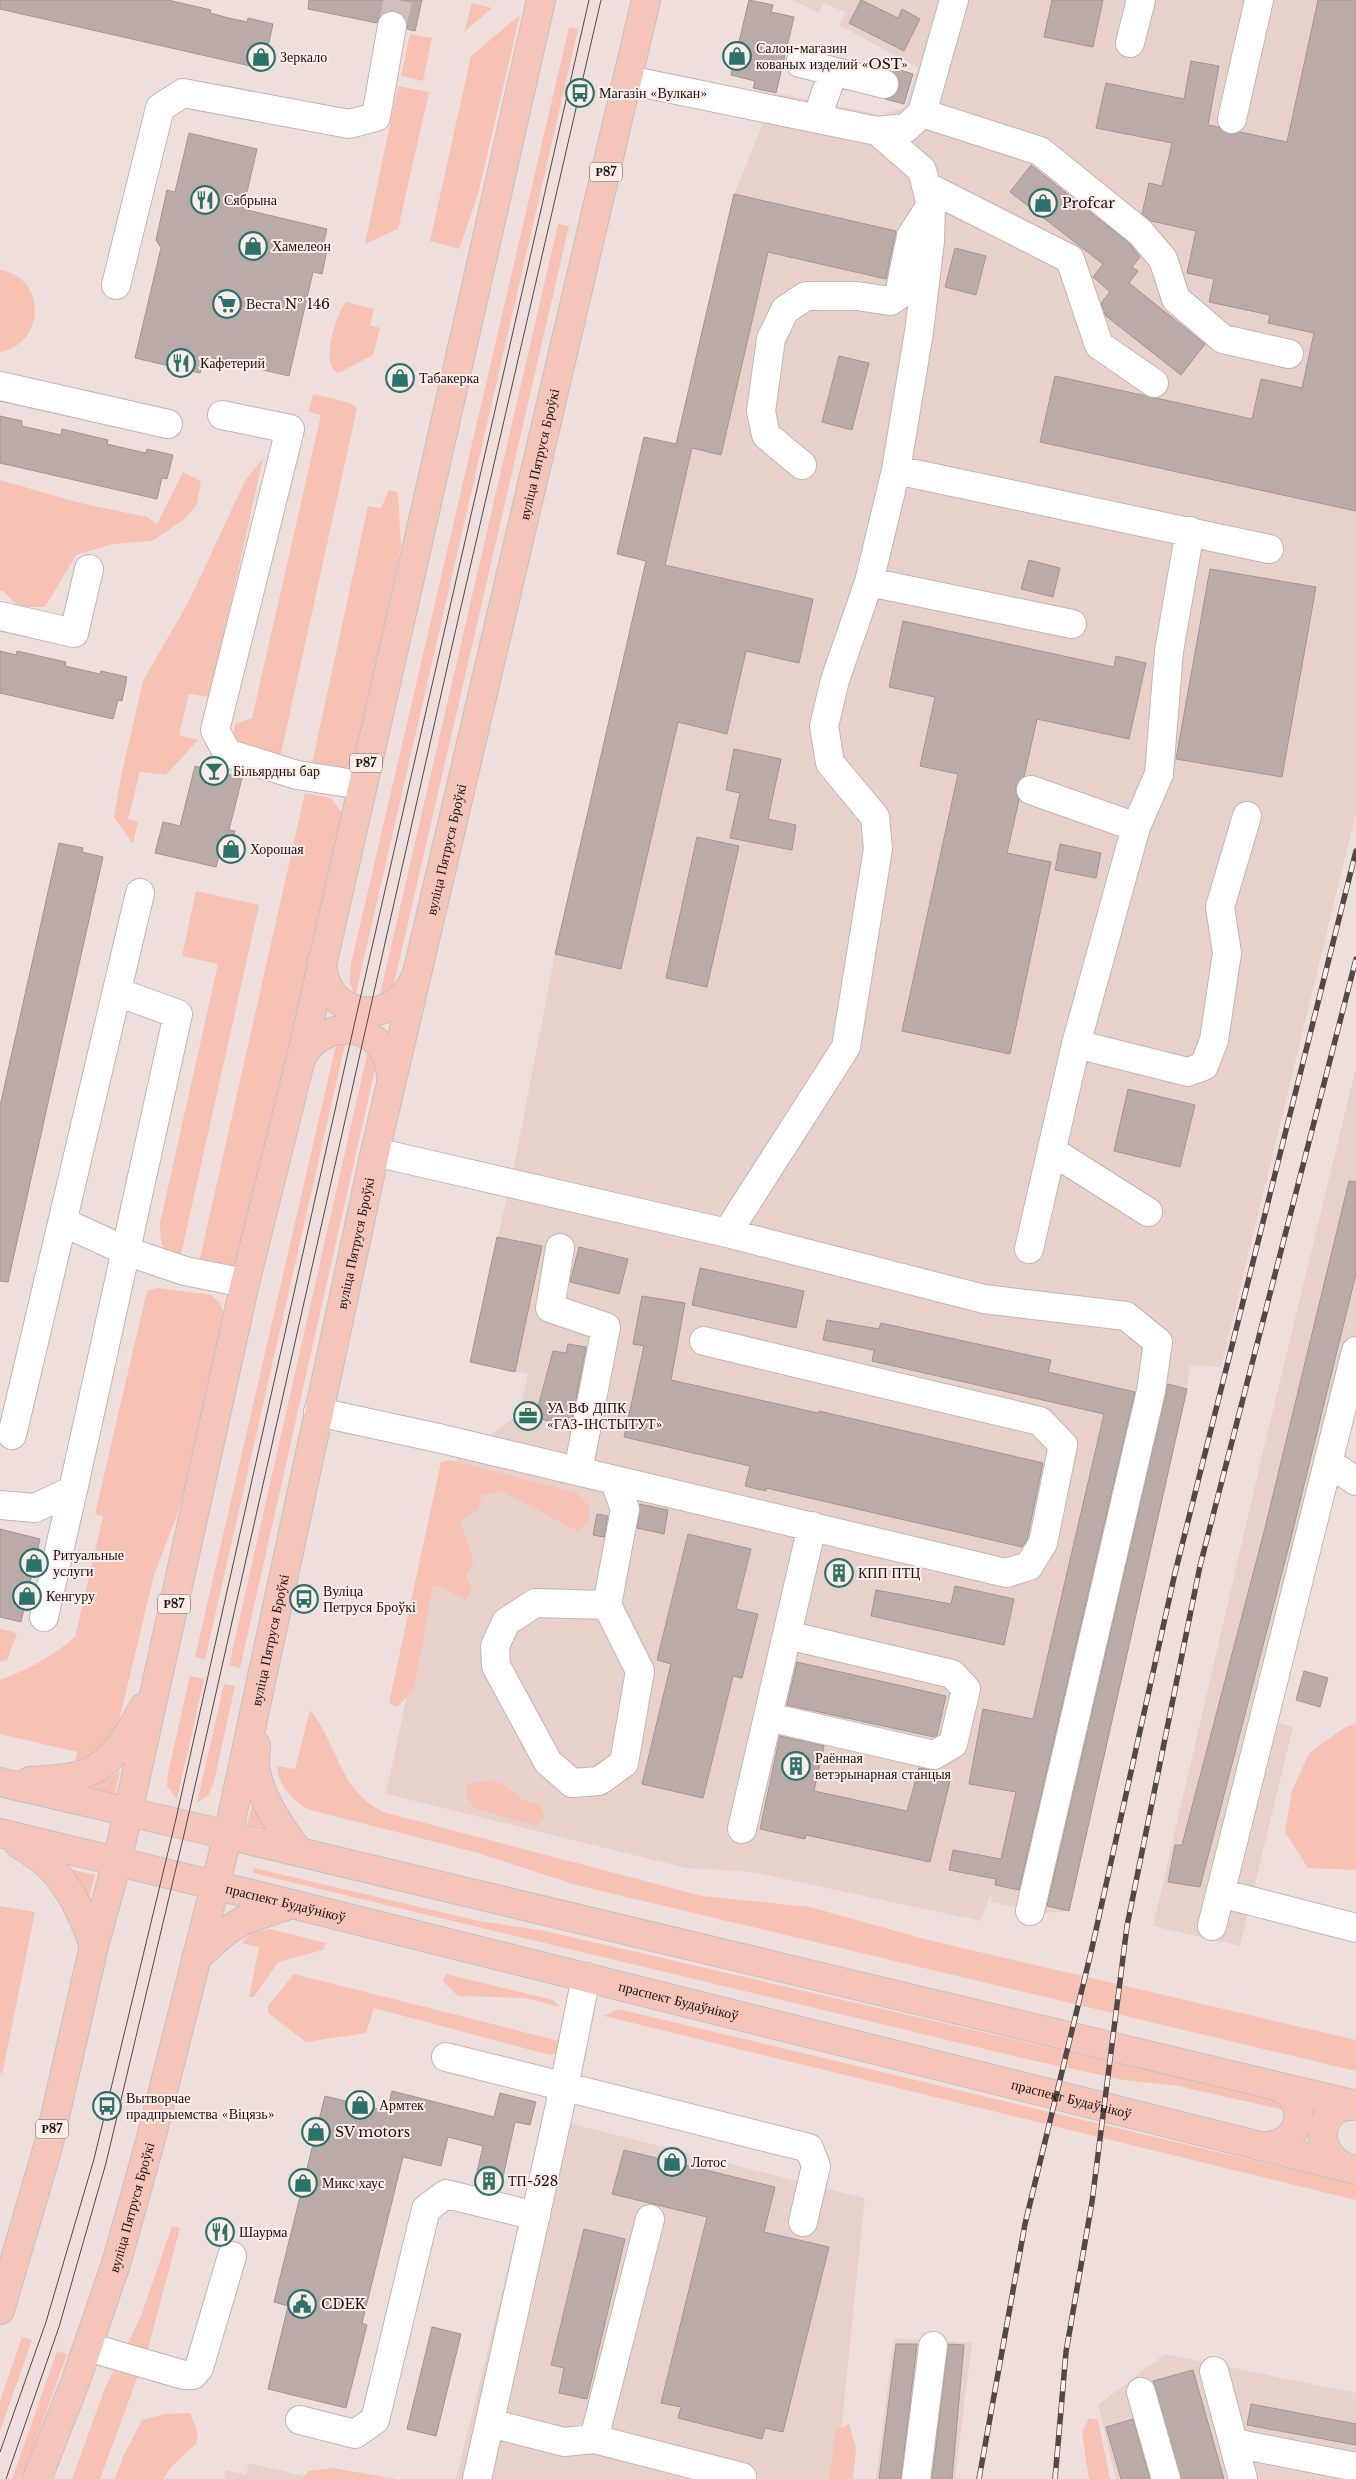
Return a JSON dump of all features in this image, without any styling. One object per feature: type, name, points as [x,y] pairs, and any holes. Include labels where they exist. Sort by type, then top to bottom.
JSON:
[{"type":"main road","name":"Р87","points":[[0,2310],[48,2147],[94,1946],[117,1862],[246,1283],[301,1058],[361,785],[541,0]]},
{"type":"main road","name":"вуліца Пятруся Броўкі","points":[[37,2479],[88,2347],[119,2255],[228,1835],[375,1152],[646,0]]},
{"type":"main road","points":[[322,959],[322,972],[332,994],[341,1003],[364,1012],[374,1012],[395,1004],[407,993],[415,979]]},
{"type":"main road","points":[[301,1058],[314,1040],[325,1034],[348,1029],[359,1032],[381,1046],[391,1070],[391,1083]]},
{"type":"main road","points":[[3,1783],[74,1777],[102,1765],[113,1756],[127,1736],[155,1688]]},
{"type":"main road","points":[[257,1706],[256,1771],[266,1800],[281,1828],[299,1852]]},
{"type":"main road","points":[[3,1783],[228,1835],[1356,2106]]},
{"type":"main road","points":[[2,1834],[47,1864],[62,1882],[84,1918],[94,1946]]},
{"type":"main road","name":"праспект Будаўнікоў","points":[[2,1834],[215,1884],[1350,2168]]},
{"type":"main road","points":[[196,1958],[225,1932],[244,1920],[292,1904]]},
{"type":"main road","points":[[1261,2146],[1280,2144],[1294,2131],[1298,2122],[1298,2112],[1290,2095],[1273,2086]]},
{"type":"main road","points":[[1350,2168],[1329,2156],[1324,2147],[1323,2128],[1334,2112],[1356,2106]]},
{"type":"lane","points":[[628,80],[877,131],[906,128],[922,113],[954,0]]},
{"type":"lane","points":[[1130,43],[1140,0]]},
{"type":"lane","points":[[1232,119],[1258,0]]},
{"type":"lane","points":[[116,284],[160,108],[183,93],[348,124],[376,117],[392,26]]},
{"type":"lane","points":[[800,63],[884,84]]},
{"type":"lane","points":[[817,118],[833,72]]},
{"type":"lane","points":[[922,113],[1040,151],[1140,232],[1163,259],[1176,299],[1223,339],[1289,354]]},
{"type":"lane","points":[[727,1234],[846,1047],[878,850],[875,817],[830,763],[824,726],[835,680],[869,582],[896,470],[919,332],[930,241],[929,196],[922,170],[877,131]]},
{"type":"lane","points":[[929,196],[1070,259],[1099,345],[1154,383]]},
{"type":"lane","points":[[802,465],[766,435],[761,411],[771,339],[785,310],[806,296],[857,296],[890,300],[899,295],[911,236],[929,196]]},
{"type":"lane","points":[[0,386],[168,424]]},
{"type":"lane","points":[[222,415],[290,429],[215,730],[227,752],[297,775],[361,785]]},
{"type":"lane","points":[[896,470],[1270,549]]},
{"type":"lane","points":[[1030,1249],[1076,1044],[1136,827],[1159,774],[1169,651],[1190,531]]},
{"type":"lane","points":[[0,616],[74,633],[89,569]]},
{"type":"lane","points":[[869,582],[1072,624]]},
{"type":"lane","points":[[1031,790],[1136,827]]},
{"type":"lane","points":[[1076,1044],[1188,1072],[1204,1066],[1214,1040],[1227,953],[1220,907],[1247,816]]},
{"type":"lane","points":[[12,1435],[140,893]]},
{"type":"lane","points":[[44,1617],[178,1014],[117,992]]},
{"type":"lane","points":[[1052,1151],[1148,1212]]},
{"type":"lane","points":[[375,1152],[727,1234],[984,1299],[1126,1316],[1158,1342],[1151,1391],[1030,1911]]},
{"type":"lane","points":[[62,1222],[126,1251],[185,1271],[246,1283]]},
{"type":"lane","points":[[560,1248],[550,1308],[606,1327],[578,1471]]},
{"type":"lane","points":[[318,1412],[578,1471],[1006,1573],[1029,1566],[1043,1543],[1064,1445],[1040,1421],[704,1340]]},
{"type":"lane","points":[[1212,1926],[1356,1351]]},
{"type":"lane","points":[[1329,1463],[1356,1481]]},
{"type":"lane","points":[[607,1605],[535,1603],[506,1622],[495,1646],[496,1666],[548,1762],[572,1783],[599,1781],[624,1763],[640,1672],[607,1605],[625,1509],[614,1480]]},
{"type":"lane","points":[[0,1505],[35,1508],[73,1490]]},
{"type":"lane","points":[[742,1829],[812,1526]]},
{"type":"lane","points":[[768,1717],[934,1755],[953,1744],[966,1689],[952,1674],[787,1635]]},
{"type":"lane","points":[[1220,1893],[1356,1928]]},
{"type":"lane","points":[[477,2479],[536,2216],[586,1977]]},
{"type":"lane","points":[[446,2057],[809,2148],[816,2166],[803,2222]]},
{"type":"lane","points":[[300,2420],[355,2434],[375,2420],[426,2209],[446,2194],[536,2216]]},
{"type":"lane","points":[[594,2439],[650,2219]]},
{"type":"lane","points":[[88,2347],[184,2375],[193,2375],[199,2368],[232,2256]]},
{"type":"lane","points":[[916,2479],[933,2346]]},
{"type":"lane","points":[[1214,2371],[1243,2479]]},
{"type":"lane","points":[[1141,2392],[1166,2479]]},
{"type":"lane","points":[[490,2423],[564,2442],[594,2439],[742,2477]]},
{"type":"lane","points":[[1234,2443],[1356,2467]]},
{"type":"shaded area","points":[[792,0],[1356,0],[1356,813],[1221,1367],[1190,1366],[1187,1389],[1069,1911],[1045,1913],[990,1902],[993,1890],[980,1921],[753,1872],[686,1868],[386,1794],[457,1459],[519,1414],[528,1374],[470,1362],[517,1151],[555,954],[646,561],[617,554],[644,437],[676,444],[734,194],[776,93],[881,115],[904,108],[918,68],[839,25],[845,12],[824,3],[819,13]]},
{"type":"shaded area","points":[[472,3],[492,8],[464,32]]},
{"type":"shaded area","points":[[520,15],[478,194],[459,249],[430,241],[471,56]]},
{"type":"shaded area","points":[[569,27],[578,29],[355,997],[350,984],[351,964]]},
{"type":"shaded area","points":[[410,34],[432,38],[423,81],[401,76]]},
{"type":"shaded area","points":[[398,86],[429,92],[398,229],[365,244]]},
{"type":"shaded area","points":[[558,224],[569,226],[392,992],[378,1003]]},
{"type":"shaded area","points":[[0,270],[15,275],[26,285],[33,297],[35,311],[33,324],[26,337],[15,346],[0,352]]},
{"type":"shaded area","points":[[346,302],[374,309],[370,325],[380,328],[373,355],[338,373],[332,368],[330,361],[331,339],[338,317]]},
{"type":"shaded area","points":[[313,394],[350,403],[357,408],[280,758],[239,748],[233,738],[235,724],[252,718],[321,415],[309,412]]},
{"type":"shaded area","points":[[263,458],[210,697],[189,694],[179,735],[198,740],[166,775],[140,772],[128,819],[138,822],[133,844],[114,817],[122,772],[143,681],[189,601],[245,481]]},
{"type":"shaded area","points":[[183,472],[201,481],[197,504],[186,518],[152,541],[112,544],[76,555],[45,607],[19,607],[3,591],[0,591],[0,480],[80,503],[147,517],[157,524]]},
{"type":"shaded area","points":[[389,490],[398,492],[401,547],[356,760],[348,767],[332,768],[312,763],[368,506],[381,508]]},
{"type":"shaded area","points":[[305,793],[331,798],[344,816],[243,1257],[231,1267],[198,1267]]},
{"type":"shaded area","points":[[196,891],[259,905],[180,1259],[168,1253],[162,1246],[160,1223],[218,964],[182,956]]},
{"type":"shaded area","points":[[346,1040],[205,1660],[195,1657],[335,1049],[340,1042]]},
{"type":"shaded area","points":[[369,1046],[378,1056],[240,1668],[229,1665]]},
{"type":"shaded area","points":[[1356,1067],[1356,1410],[1271,1721],[1293,1727],[1240,1946],[1153,1926],[1264,1447]]},
{"type":"shaded area","points":[[158,1288],[211,1295],[220,1303],[226,1319],[195,1456],[177,1515],[154,1575],[112,1750],[73,1774],[77,1752],[0,1734],[0,1680],[40,1662],[75,1637],[103,1516],[95,1514],[145,1299],[148,1290]]},
{"type":"shaded area","points":[[450,1460],[577,1493],[589,1506],[589,1519],[579,1532],[502,1491],[482,1495],[478,1509],[460,1522],[474,1561],[466,1576],[472,1590],[466,1600],[433,1584],[414,1689],[397,1707],[389,1703],[441,1462]]},
{"type":"shaded area","points":[[0,1629],[17,1633],[7,1660],[0,1662]]},
{"type":"shaded area","points":[[190,1676],[204,1679],[177,1799],[167,1786],[168,1773]]},
{"type":"shaded area","points":[[224,1684],[235,1686],[214,1782],[208,1796],[197,1803]]},
{"type":"shaded area","points":[[310,1710],[318,1720],[341,1767],[355,1790],[368,1803],[383,1812],[702,1896],[810,1907],[928,1940],[1356,2040],[1356,2071],[576,1885],[475,1852],[310,1810],[287,1792],[280,1780],[277,1766],[295,1769]]},
{"type":"shaded area","points":[[1356,1723],[1356,1870],[1308,1868],[1285,1832],[1292,1790],[1310,1752],[1346,1727]]},
{"type":"shaded area","points":[[120,1771],[114,1797],[85,1789],[105,1780]]},
{"type":"shaded area","points":[[483,1781],[501,1783],[525,1801],[540,1805],[545,1816],[536,1826],[474,1808],[466,1795],[468,1784]]},
{"type":"shaded area","points":[[255,1795],[273,1829],[247,1824]]},
{"type":"shaded area","points":[[65,1868],[95,1875],[87,1907]]},
{"type":"shaded area","points":[[254,1868],[479,1921],[545,1931],[1285,2102],[1284,2110],[1178,2086],[1124,2080],[1031,2060],[253,1873]]},
{"type":"shaded area","points":[[0,1906],[35,1912],[2,2075],[0,2071]]},
{"type":"shaded area","points":[[270,1929],[326,1943],[323,1950],[278,1962],[254,1997],[249,1997],[259,1947],[241,1943],[252,1932]]},
{"type":"shaded area","points":[[294,1974],[563,2042],[560,2053],[550,2055],[374,2008],[366,2033],[306,2042],[268,2013],[268,2006]]},
{"type":"shaded area","points":[[446,1974],[553,2000],[560,2007],[525,1998],[458,1996],[443,1981]]},
{"type":"shaded area","points":[[618,2009],[1356,2185],[1356,2200],[604,2016]]},
{"type":"shaded area","points":[[545,2117],[865,2198],[836,2479],[456,2479]]},
{"type":"shaded area","points":[[172,2226],[180,2228],[147,2353],[126,2347],[141,2316]]},
{"type":"shaded area","points":[[22,2337],[32,2340],[0,2431],[0,2401]]},
{"type":"shaded area","points":[[894,2338],[972,2343],[955,2479],[876,2479]]},
{"type":"shaded area","points":[[57,2351],[67,2354],[22,2479],[12,2479]]},
{"type":"shaded area","points":[[1165,2354],[1356,2393],[1356,2479],[1116,2479],[1098,2405]]},
{"type":"shaded area","points":[[116,2366],[139,2373],[100,2479],[72,2479],[105,2388]]},
{"type":"shaded area","points":[[190,2413],[198,2433],[196,2444],[172,2466],[163,2479],[115,2479],[123,2457],[142,2420],[165,2414]]},
{"type":"shaded area","points":[[1089,2418],[1098,2420],[1110,2479],[1089,2479],[1082,2433]]},
{"type":"shaded area","points":[[849,2424],[856,2448],[853,2479],[829,2479],[836,2430]]},
{"type":"shaded area","points":[[249,2463],[319,2479],[224,2479],[226,2470],[246,2475]]},
{"type":"shaded area","points":[[332,2468],[396,2479],[302,2479],[309,2471]]},
{"type":"building","points":[[0,0],[168,0],[211,10],[210,13],[229,18],[247,22],[248,18],[273,24],[268,47],[263,47],[259,68],[0,9]]},
{"type":"building","points":[[309,0],[422,0],[415,31],[407,29],[406,20],[402,14],[395,11],[386,12],[380,16],[377,23],[308,9]]},
{"type":"building","points":[[749,0],[773,5],[771,12],[794,17],[776,93],[753,88],[755,81],[731,75]]},
{"type":"building","points":[[861,0],[898,18],[902,9],[920,19],[904,51],[849,23]]},
{"type":"building","points":[[1052,0],[1103,0],[1093,47],[1044,37]]},
{"type":"building","points":[[1318,0],[1356,0],[1356,511],[1040,442],[1055,376],[1252,419],[1261,379],[1302,388],[1314,333],[1268,323],[1270,315],[1209,302],[1214,279],[1187,273],[1196,231],[1151,221],[1142,214],[1149,183],[1162,186],[1172,143],[1096,128],[1106,83],[1184,99],[1191,61],[1219,66],[1208,125],[1219,127],[1229,134],[1240,132],[1287,142]]},
{"type":"building","points":[[894,68],[913,74],[904,104],[885,99],[895,95],[899,88],[899,80],[893,72]]},
{"type":"building","name":"Веста № 146","points":[[189,133],[257,149],[243,209],[327,229],[322,249],[327,250],[322,274],[313,272],[289,376],[204,356],[200,373],[135,358],[161,248],[156,240],[167,190],[175,192]]},
{"type":"building","points":[[1031,165],[1129,243],[1140,257],[1132,267],[1138,271],[1129,283],[1205,344],[1181,375],[1106,316],[1101,303],[1110,292],[1093,277],[1103,264],[1010,192]]},
{"type":"building","points":[[734,194],[896,231],[886,279],[768,252],[721,455],[692,448],[665,565],[813,599],[799,663],[746,651],[727,734],[678,722],[621,969],[555,954],[646,561],[617,554],[644,437],[676,444]]},
{"type":"building","points":[[955,248],[986,256],[976,295],[945,287]]},
{"type":"building","points":[[839,356],[869,363],[852,430],[822,422]]},
{"type":"building","points":[[0,416],[22,421],[22,426],[61,435],[62,429],[108,440],[107,444],[128,449],[146,453],[147,449],[173,455],[167,479],[162,478],[157,499],[0,463]]},
{"type":"building","points":[[1029,560],[1060,568],[1053,597],[1021,589]]},
{"type":"building","points":[[1210,569],[1316,587],[1282,777],[1176,759]]},
{"type":"building","points":[[903,621],[1114,667],[1116,656],[1146,663],[1129,739],[1037,719],[1024,777],[1016,785],[1016,793],[1019,800],[1007,853],[1051,862],[1010,1054],[902,1031],[958,774],[920,766],[935,697],[889,687]]},
{"type":"building","points":[[0,651],[16,655],[17,651],[66,662],[65,666],[100,674],[101,671],[127,677],[122,701],[118,700],[113,719],[0,693]]},
{"type":"building","points":[[734,749],[781,759],[768,819],[796,825],[792,850],[730,838],[740,793],[726,790]]},
{"type":"building","points":[[195,766],[242,778],[229,830],[235,831],[231,849],[221,847],[216,867],[155,853],[163,822],[180,826]]},
{"type":"building","points":[[697,837],[739,846],[707,987],[666,978]]},
{"type":"building","points":[[59,843],[83,848],[82,852],[103,857],[8,1282],[0,1281],[0,1106]]},
{"type":"building","points":[[1060,844],[1101,853],[1096,878],[1055,870]]},
{"type":"building","points":[[1128,1089],[1195,1105],[1180,1167],[1114,1151]]},
{"type":"building","points":[[1349,1181],[1356,1182],[1356,1274],[1291,1538],[1200,1887],[1168,1882],[1175,1845],[1182,1845],[1265,1528]]},
{"type":"building","points":[[497,1237],[542,1246],[515,1372],[470,1362]]},
{"type":"building","points":[[579,1247],[628,1259],[619,1294],[570,1282]]},
{"type":"building","points":[[700,1268],[804,1291],[796,1328],[692,1305]]},
{"type":"building","points":[[642,1296],[685,1303],[671,1380],[818,1413],[819,1411],[1043,1463],[1027,1540],[1022,1547],[766,1488],[766,1491],[745,1486],[750,1466],[624,1437],[644,1346],[633,1344]]},
{"type":"building","points":[[827,1320],[879,1329],[881,1323],[1051,1360],[1048,1372],[1135,1392],[1019,1890],[995,1885],[996,1879],[949,1870],[953,1850],[1001,1859],[1016,1792],[969,1784],[983,1709],[1033,1719],[1104,1414],[872,1361],[874,1350],[823,1340]]},
{"type":"building","points":[[568,1344],[586,1347],[571,1425],[535,1418],[553,1351],[566,1353]]},
{"type":"building","points":[[1168,1384],[1187,1389],[1069,1911],[1047,1906]]},
{"type":"building","points":[[640,1504],[668,1510],[664,1534],[637,1528]]},
{"type":"building","points":[[597,1514],[608,1516],[604,1537],[593,1535]]},
{"type":"building","points":[[0,1529],[40,1539],[21,1622],[0,1617]]},
{"type":"building","points":[[688,1534],[751,1549],[736,1609],[758,1614],[742,1678],[733,1676],[703,1798],[642,1784],[671,1664],[657,1660]]},
{"type":"building","points":[[955,1586],[1014,1599],[1004,1645],[871,1616],[876,1590],[951,1604]]},
{"type":"building","points":[[797,1662],[946,1696],[937,1735],[934,1737],[787,1705]]},
{"type":"building","points":[[1304,1671],[1328,1678],[1320,1707],[1296,1700]]},
{"type":"building","name":"Раённая ветэрынарная станцыя","points":[[780,1736],[824,1746],[814,1791],[907,1811],[919,1768],[952,1773],[930,1862],[806,1835],[805,1839],[760,1829]]},
{"type":"building","points":[[392,2091],[494,2117],[500,2093],[536,2102],[530,2125],[515,2122],[500,2191],[474,2185],[483,2146],[448,2137],[441,2166],[403,2157],[362,2323],[367,2325],[346,2408],[268,2389],[288,2306],[274,2302],[325,2096],[387,2111]]},
{"type":"building","points":[[624,2150],[775,2187],[764,2232],[829,2247],[783,2432],[765,2428],[762,2439],[678,2418],[681,2407],[661,2403],[707,2217],[612,2194]]},
{"type":"building","points":[[584,2229],[625,2239],[587,2399],[559,2393],[564,2368],[551,2365]]},
{"type":"building","points":[[432,2327],[461,2334],[436,2436],[407,2429]]},
{"type":"building","points":[[896,2344],[917,2344],[901,2479],[879,2479]]},
{"type":"building","points":[[948,2344],[964,2345],[952,2479],[932,2479]]},
{"type":"building","points":[[1193,2370],[1224,2479],[1181,2479],[1153,2381]]},
{"type":"building","points":[[1251,2404],[1356,2424],[1356,2445],[1247,2425]]},
{"type":"building","points":[[1133,2419],[1150,2479],[1121,2479],[1106,2427]]},
{"type":"tunnel","points":[[392,26],[398,0]]},
{"type":"tram line","points":[[0,2452],[46,2322],[94,2159],[175,1823],[353,1030],[589,0]]},
{"type":"tram line","points":[[6,2479],[59,2327],[106,2163],[186,1826],[452,646],[601,0]]},
{"type":"railway","points":[[979,2479],[1025,2224],[1092,1948],[1175,1573],[1356,851]]},
{"type":"railway","points":[[1055,2479],[1066,2352],[1092,2202],[1127,1926],[1200,1566],[1356,959]]},
{"type":"place","name":"Салон-магазин кованых изделий «OST»","points":[[737,56]]},
{"type":"place","name":"Зеркало","points":[[261,57]]},
{"type":"place","name":"Магазін «Вулкан»","points":[[580,93]]},
{"type":"place","name":"Сябрына","points":[[205,200]]},
{"type":"place","name":"Profcar","points":[[1043,203]]},
{"type":"place","name":"Хамелеон","points":[[253,246]]},
{"type":"place","name":"Веста № 146","points":[[227,304]]},
{"type":"place","name":"Кафетерий","points":[[181,363]]},
{"type":"place","name":"Табакерка","points":[[400,378]]},
{"type":"place","name":"Більярдны бар","points":[[214,771]]},
{"type":"place","name":"Хорошая","points":[[231,849]]},
{"type":"place","name":"УА ВФ ДІПК «ГАЗ-ІНСТЫТУТ»","points":[[528,1416]]},
{"type":"place","name":"Ритуальные услуги","points":[[34,1563]]},
{"type":"place","name":"КПП ПТЦ","points":[[839,1573]]},
{"type":"place","name":"Кенгуру","points":[[27,1596]]},
{"type":"place","name":"Вуліца Петруся Броўкі","points":[[304,1599]]},
{"type":"place","name":"Раённая ветэрынарная станцыя","points":[[796,1766]]},
{"type":"place","name":"Армтек","points":[[360,2105]]},
{"type":"place","name":"Вытворчае прадпрыемства «Віцязь»","points":[[107,2106]]},
{"type":"place","name":"SV motors","points":[[316,2132]]},
{"type":"place","name":"Лотос","points":[[672,2162]]},
{"type":"place","name":"ТП-528","points":[[489,2181]]},
{"type":"place","name":"Микс хаус","points":[[303,2183]]},
{"type":"place","name":"Шаурма","points":[[220,2232]]},
{"type":"place","name":"CDEK","points":[[302,2304]]}]
